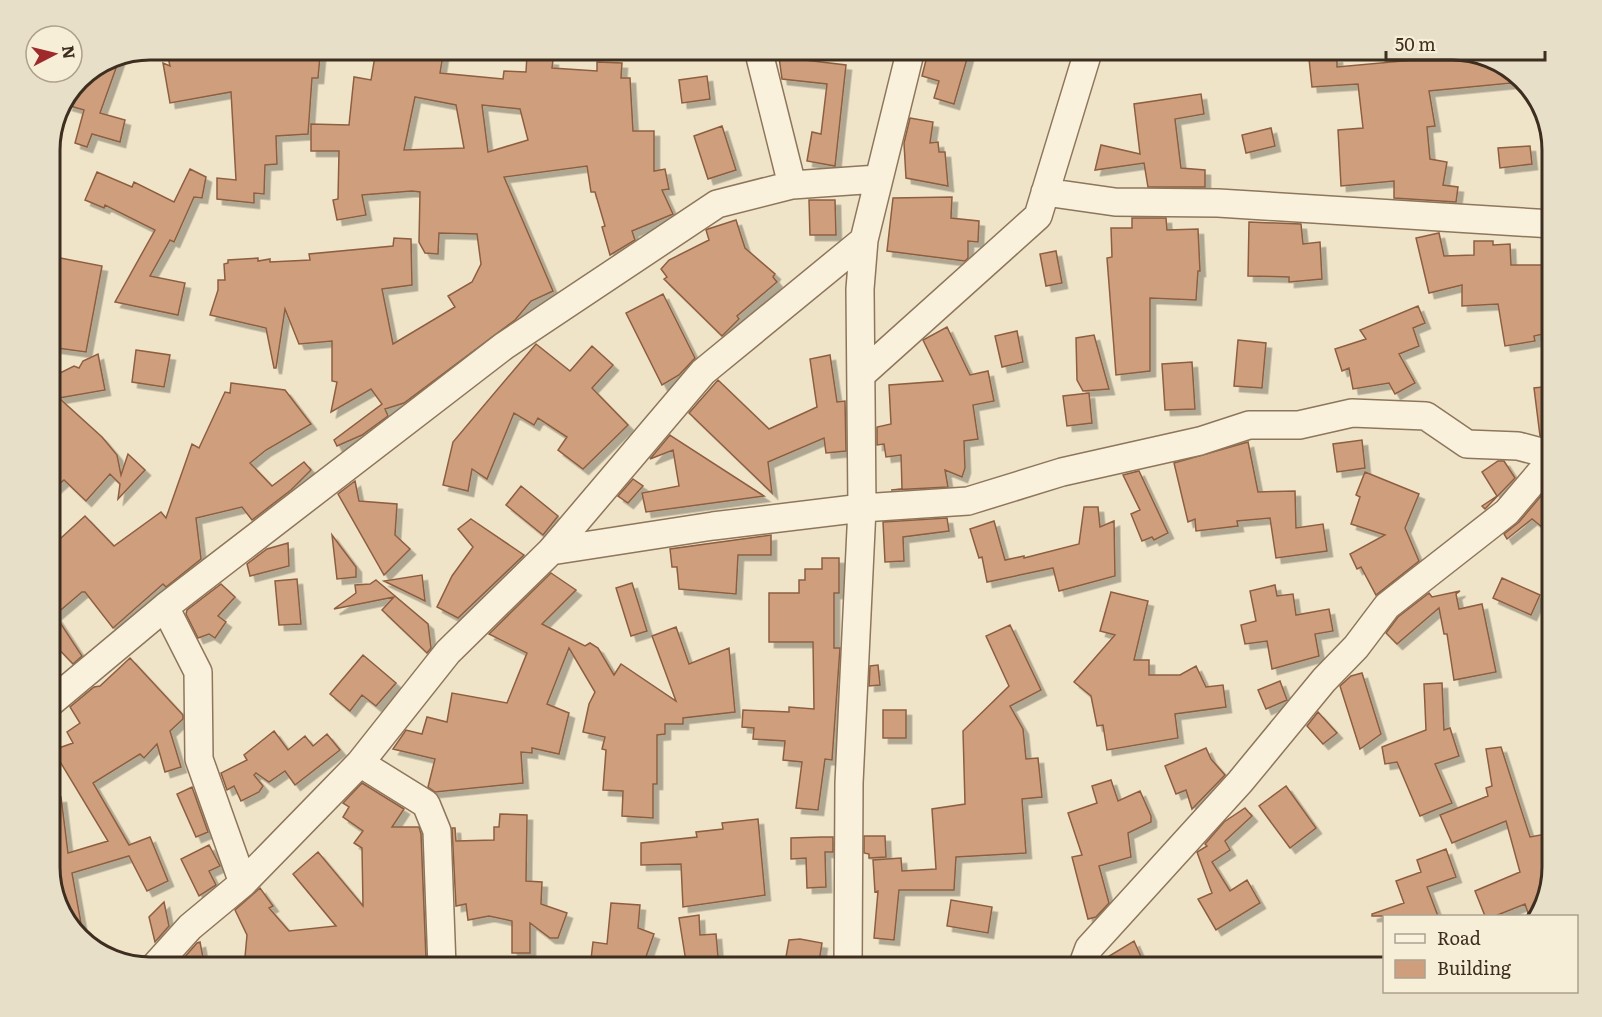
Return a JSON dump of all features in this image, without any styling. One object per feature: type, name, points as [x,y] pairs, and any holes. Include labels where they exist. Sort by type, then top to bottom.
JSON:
[{"type":"street","points":[[761,60],[792,185]]},
{"type":"street","points":[[848,957],[849,783],[862,508],[860,289],[864,240],[908,60]]},
{"type":"street","points":[[861,375],[1038,216],[1086,60]]},
{"type":"street","points":[[60,696],[165,607],[504,346],[717,204],[792,185],[879,179]]},
{"type":"street","points":[[1045,192],[1115,202],[1229,203],[1542,223]]},
{"type":"street","points":[[164,957],[190,927],[243,883],[360,763],[448,652],[551,551],[703,372],[864,240]]},
{"type":"street","points":[[551,551],[713,526],[862,508],[968,501],[1062,472],[1200,441],[1249,425],[1299,425],[1352,413],[1426,417],[1467,444],[1518,446],[1542,454]]},
{"type":"street","points":[[1086,957],[1089,948],[1240,782],[1324,680],[1356,647],[1387,606],[1507,512],[1542,469]]},
{"type":"street","points":[[165,607],[198,672],[199,759],[243,883]]},
{"type":"street","points":[[360,763],[426,804],[437,831],[442,957]]},
{"type":"building","points":[[169,60],[320,60],[318,78],[312,78],[308,134],[276,136],[277,164],[265,165],[264,194],[254,193],[254,203],[217,199],[217,178],[236,180],[231,92],[170,103],[163,63],[170,66]]},
{"type":"building","points":[[374,60],[442,60],[440,73],[503,79],[504,71],[526,72],[527,60],[553,60],[552,68],[597,71],[597,62],[622,63],[621,78],[630,78],[633,131],[654,131],[654,171],[665,169],[669,189],[662,190],[673,214],[632,231],[635,240],[610,255],[602,227],[605,226],[595,192],[591,192],[587,166],[504,177],[553,291],[531,301],[515,320],[404,403],[385,409],[388,416],[362,435],[337,446],[334,440],[382,404],[371,389],[331,412],[337,382],[332,381],[332,341],[299,344],[285,309],[276,368],[274,368],[266,328],[210,315],[218,290],[218,280],[225,280],[224,264],[228,263],[228,260],[258,258],[258,261],[270,259],[270,262],[310,260],[309,254],[393,246],[394,238],[411,239],[412,285],[382,289],[393,344],[455,307],[448,296],[472,282],[481,264],[477,234],[439,233],[438,254],[425,253],[419,242],[420,192],[412,191],[362,195],[366,215],[337,220],[333,200],[338,199],[339,151],[311,151],[311,124],[349,125],[354,77],[371,80]],"holes":[[[415,97],[456,105],[464,148],[404,150]],[[482,105],[520,109],[528,140],[488,152]]]},
{"type":"building","points":[[779,60],[804,60],[846,65],[835,166],[807,161],[812,132],[821,134],[827,84],[782,79]]},
{"type":"building","points":[[926,60],[967,60],[954,104],[934,98],[939,81],[922,76]]},
{"type":"building","points":[[1309,60],[1337,60],[1337,67],[1414,60],[1464,61],[1487,67],[1512,83],[1429,91],[1435,126],[1427,127],[1430,159],[1447,162],[1443,185],[1458,187],[1456,202],[1394,198],[1394,181],[1341,186],[1338,130],[1363,128],[1358,84],[1312,87]]},
{"type":"building","points":[[117,67],[100,113],[125,120],[120,142],[92,134],[87,147],[75,143],[84,110],[71,106],[86,86]]},
{"type":"building","points":[[707,76],[710,99],[682,103],[679,80]]},
{"type":"building","points":[[1201,94],[1204,114],[1175,119],[1181,168],[1205,170],[1205,187],[1148,187],[1144,163],[1095,170],[1101,145],[1140,154],[1134,104]]},
{"type":"building","points":[[910,118],[933,122],[930,143],[938,142],[939,152],[945,152],[948,186],[906,178],[904,143]]},
{"type":"building","points":[[722,126],[736,170],[708,179],[694,136]]},
{"type":"building","points":[[1271,128],[1275,146],[1246,153],[1242,135]]},
{"type":"building","points":[[1530,146],[1532,164],[1500,168],[1498,148]]},
{"type":"building","points":[[190,169],[206,177],[202,198],[194,197],[174,242],[170,240],[150,276],[185,283],[178,315],[115,302],[155,230],[105,205],[104,208],[85,200],[97,172],[132,187],[134,182],[174,202]]},
{"type":"building","points":[[952,197],[951,218],[979,221],[978,242],[968,241],[968,258],[965,261],[887,251],[893,198]]},
{"type":"building","points":[[809,200],[835,200],[836,235],[810,235]]},
{"type":"building","points":[[1132,218],[1166,218],[1167,230],[1198,229],[1200,271],[1198,271],[1196,300],[1150,298],[1150,371],[1116,375],[1107,258],[1112,257],[1111,228],[1132,228]]},
{"type":"building","points":[[736,220],[745,248],[775,274],[773,277],[777,282],[737,316],[739,319],[722,336],[664,279],[667,277],[661,269],[669,260],[709,240],[706,230]]},
{"type":"building","points":[[1249,222],[1301,224],[1303,244],[1320,242],[1322,279],[1289,282],[1289,277],[1248,276]]},
{"type":"building","points":[[1439,233],[1444,256],[1474,255],[1474,241],[1493,241],[1493,245],[1510,244],[1511,265],[1542,265],[1542,334],[1534,336],[1535,341],[1505,346],[1498,304],[1462,306],[1462,285],[1429,293],[1416,238]]},
{"type":"building","points":[[1056,251],[1062,283],[1046,286],[1040,254]]},
{"type":"building","points":[[60,258],[102,266],[86,352],[60,348]]},
{"type":"building","points":[[663,294],[695,358],[679,375],[662,385],[626,313]]},
{"type":"building","points":[[1418,306],[1425,323],[1413,328],[1419,346],[1399,354],[1415,383],[1395,394],[1389,383],[1353,389],[1349,368],[1342,371],[1335,349],[1366,339],[1360,330]]},
{"type":"building","points":[[947,327],[970,375],[988,371],[994,401],[973,405],[978,439],[964,441],[965,468],[962,477],[945,470],[948,487],[891,490],[902,489],[901,455],[886,457],[884,444],[877,445],[877,427],[891,424],[889,385],[943,381],[923,340]]},
{"type":"building","points":[[1017,331],[1023,362],[1002,367],[995,336]]},
{"type":"building","points":[[1094,335],[1109,389],[1083,391],[1077,380],[1076,338]]},
{"type":"building","points":[[1238,340],[1266,343],[1262,388],[1234,386]]},
{"type":"building","points":[[536,344],[570,371],[592,346],[613,365],[592,388],[628,425],[583,469],[558,450],[567,437],[538,418],[534,425],[514,413],[487,479],[472,469],[468,491],[443,485],[453,442]]},
{"type":"building","points":[[136,350],[170,355],[164,387],[132,382]]},
{"type":"building","points":[[98,354],[105,390],[60,398],[60,373],[74,366],[79,368],[83,361]]},
{"type":"building","points":[[830,355],[837,402],[845,401],[846,451],[826,453],[824,438],[768,462],[772,493],[689,413],[718,380],[769,429],[817,407],[810,359]]},
{"type":"building","points":[[1192,362],[1195,409],[1165,410],[1162,364]]},
{"type":"building","points":[[231,383],[285,390],[311,424],[266,450],[250,463],[272,486],[304,462],[311,470],[291,490],[252,520],[242,507],[196,518],[201,559],[166,587],[163,584],[113,628],[85,592],[60,611],[60,539],[85,516],[114,546],[161,512],[166,518],[192,444],[199,448],[225,392],[230,393]]},
{"type":"building","points":[[1542,387],[1542,436],[1540,436],[1534,388]]},
{"type":"building","points":[[1089,393],[1092,423],[1067,426],[1063,396]]},
{"type":"building","points":[[60,399],[102,437],[117,455],[121,475],[128,454],[145,470],[118,499],[120,484],[110,474],[86,501],[64,480],[60,483]]},
{"type":"building","points":[[670,435],[764,496],[646,512],[642,493],[679,486],[673,450],[650,459]]},
{"type":"building","points":[[1362,440],[1365,468],[1337,472],[1333,444]]},
{"type":"building","points":[[1248,442],[1258,492],[1295,491],[1296,528],[1323,524],[1327,551],[1276,558],[1270,518],[1237,521],[1238,526],[1196,531],[1195,519],[1188,522],[1174,463]]},
{"type":"building","points":[[1498,461],[1504,461],[1515,478],[1485,509],[1482,506],[1497,496],[1482,472]]},
{"type":"building","points":[[1139,471],[1168,533],[1154,540],[1152,537],[1142,541],[1131,514],[1140,510],[1123,475]]},
{"type":"building","points":[[1365,472],[1419,494],[1405,528],[1419,561],[1376,595],[1361,567],[1357,569],[1350,554],[1385,535],[1351,524],[1360,497],[1356,495]]},
{"type":"building","points":[[633,479],[643,486],[628,503],[618,496]]},
{"type":"building","points":[[355,481],[359,501],[397,504],[395,535],[410,549],[384,575],[338,494]]},
{"type":"building","points":[[521,486],[558,516],[543,535],[506,505]]},
{"type":"building","points":[[1542,495],[1542,527],[1532,519],[1507,539],[1504,534],[1519,522]]},
{"type":"building","points":[[1084,507],[1098,507],[1100,527],[1114,521],[1115,576],[1059,591],[1053,568],[987,582],[982,557],[979,558],[970,529],[994,521],[1005,560],[1024,556],[1024,558],[1079,544]]},
{"type":"building","points":[[947,518],[949,531],[903,537],[904,561],[885,562],[883,522]]},
{"type":"building","points":[[471,519],[524,555],[458,618],[437,607],[452,576],[473,547],[458,529]]},
{"type":"building","points":[[332,535],[356,567],[356,577],[337,579]]},
{"type":"building","points":[[771,535],[771,555],[738,555],[736,594],[679,589],[677,567],[672,567],[670,549]]},
{"type":"building","points":[[288,543],[289,566],[250,576],[247,564],[267,549]]},
{"type":"building","points":[[822,558],[839,558],[839,593],[834,593],[834,648],[840,648],[832,760],[825,759],[818,810],[796,808],[802,762],[783,760],[785,741],[753,739],[754,728],[742,727],[743,710],[789,712],[789,707],[814,709],[813,642],[769,642],[769,593],[799,593],[799,580],[805,580],[805,569],[822,569]]},
{"type":"building","points":[[551,573],[576,590],[542,624],[585,646],[590,643],[598,648],[614,675],[621,664],[676,701],[652,636],[676,627],[689,664],[729,648],[735,712],[683,718],[683,724],[665,724],[665,734],[657,735],[657,784],[653,784],[653,818],[622,816],[623,791],[603,790],[606,750],[602,749],[605,737],[583,732],[589,704],[595,692],[569,648],[547,704],[569,713],[559,754],[532,748],[532,753],[521,752],[523,783],[435,792],[428,787],[435,759],[393,749],[406,730],[422,734],[427,717],[447,722],[452,693],[507,703],[527,653],[489,634]]},
{"type":"building","points":[[422,575],[425,601],[384,581]]},
{"type":"building","points":[[1502,578],[1540,595],[1531,615],[1493,598]]},
{"type":"building","points":[[297,579],[301,624],[279,625],[275,581]]},
{"type":"building","points":[[376,580],[428,624],[431,648],[427,653],[382,610],[394,597],[334,609],[356,593],[355,585],[370,584]]},
{"type":"building","points":[[632,583],[647,631],[631,636],[616,588]]},
{"type":"building","points":[[221,584],[235,597],[218,616],[226,622],[215,638],[209,634],[198,638],[186,614],[187,610]]},
{"type":"building","points":[[1275,585],[1277,596],[1293,594],[1296,615],[1329,609],[1333,631],[1315,634],[1319,656],[1272,669],[1267,641],[1245,644],[1241,625],[1256,621],[1250,591]]},
{"type":"building","points":[[1460,591],[1456,594],[1459,609],[1482,604],[1496,672],[1454,680],[1447,634],[1444,634],[1439,608],[1397,644],[1386,633],[1398,617],[1429,593],[1432,597]]},
{"type":"building","points":[[1111,592],[1148,601],[1134,660],[1149,660],[1149,675],[1180,675],[1196,666],[1206,687],[1223,685],[1226,707],[1175,714],[1178,738],[1107,750],[1103,725],[1097,726],[1091,696],[1074,682],[1115,635],[1100,631]]},
{"type":"building","points":[[60,623],[82,656],[73,664],[60,650]]},
{"type":"building","points":[[1010,625],[1041,690],[1010,706],[1023,729],[1026,759],[1038,758],[1042,797],[1022,799],[1026,853],[956,857],[954,890],[899,890],[894,940],[874,938],[878,891],[875,892],[873,860],[901,858],[902,871],[936,869],[932,809],[965,804],[963,731],[1009,686],[986,636]]},
{"type":"building","points":[[363,655],[396,683],[376,706],[362,695],[350,711],[330,694]]},
{"type":"building","points":[[130,658],[183,715],[183,719],[170,731],[181,767],[165,772],[157,744],[144,758],[140,754],[93,783],[129,845],[150,837],[168,881],[147,891],[129,856],[72,873],[81,925],[69,907],[60,873],[60,797],[68,853],[108,841],[60,762],[60,748],[73,743],[67,732],[80,723],[70,707],[94,687],[100,686]]},
{"type":"building","points":[[878,665],[880,685],[869,686],[870,666]]},
{"type":"building","points":[[1362,673],[1381,734],[1360,749],[1340,686],[1351,676]]},
{"type":"building","points":[[1280,681],[1287,700],[1266,709],[1258,690]]},
{"type":"building","points":[[1442,683],[1444,730],[1450,728],[1459,756],[1435,764],[1452,803],[1420,816],[1397,762],[1385,764],[1382,747],[1426,730],[1424,684]]},
{"type":"building","points":[[883,710],[906,710],[906,738],[883,738]]},
{"type":"building","points":[[1318,712],[1337,733],[1323,744],[1307,726]]},
{"type":"building","points":[[274,731],[288,750],[305,736],[313,746],[327,734],[340,750],[295,785],[285,771],[269,782],[256,773],[254,775],[263,786],[259,792],[241,801],[234,786],[227,790],[221,773],[247,760],[244,755]]},
{"type":"building","points":[[1501,747],[1530,837],[1542,835],[1539,891],[1528,913],[1525,904],[1498,915],[1485,915],[1475,891],[1520,872],[1506,821],[1452,843],[1440,815],[1488,796],[1486,788],[1492,786],[1486,749]]},
{"type":"building","points":[[1206,748],[1211,759],[1225,775],[1192,809],[1186,790],[1176,794],[1165,766]]},
{"type":"building","points":[[1111,780],[1118,801],[1140,791],[1151,816],[1151,822],[1128,833],[1131,857],[1099,866],[1109,903],[1096,917],[1088,919],[1072,857],[1082,855],[1068,813],[1097,803],[1092,786]]},
{"type":"building","points":[[362,783],[404,809],[392,827],[419,827],[426,957],[245,957],[247,935],[235,910],[260,888],[273,906],[269,908],[289,931],[336,926],[293,874],[318,852],[363,906],[362,848],[354,843],[363,831],[343,817],[349,807],[343,803]]},
{"type":"building","points":[[1286,786],[1316,828],[1290,848],[1259,806]]},
{"type":"building","points":[[192,787],[208,832],[196,837],[177,794]]},
{"type":"building","points":[[1245,808],[1252,816],[1225,841],[1230,850],[1212,862],[1230,891],[1247,880],[1260,903],[1216,930],[1198,899],[1212,893],[1197,852],[1207,846],[1205,844],[1224,822]]},
{"type":"building","points":[[500,814],[527,815],[526,881],[542,882],[541,904],[567,913],[558,938],[550,938],[530,923],[530,953],[512,953],[512,921],[489,916],[468,920],[466,904],[456,906],[452,828],[455,828],[456,841],[494,840],[494,827],[499,827]]},
{"type":"building","points":[[758,819],[765,895],[683,907],[681,864],[641,865],[641,843],[697,837],[696,832],[723,829],[722,823]]},
{"type":"building","points":[[864,836],[885,836],[886,857],[869,858],[869,854],[864,853]]},
{"type":"building","points":[[833,837],[833,852],[825,852],[826,887],[807,888],[806,858],[791,859],[791,838]]},
{"type":"building","points":[[209,845],[220,866],[209,871],[216,885],[199,896],[181,859]]},
{"type":"building","points":[[1446,849],[1456,877],[1427,887],[1438,915],[1372,916],[1372,914],[1404,903],[1396,881],[1421,872],[1417,860]]},
{"type":"building","points":[[951,900],[992,907],[988,933],[947,926]]},
{"type":"building","points":[[164,902],[169,926],[155,942],[149,917]]},
{"type":"building","points":[[611,903],[640,905],[638,928],[654,934],[646,957],[591,957],[593,942],[607,944]]},
{"type":"building","points":[[699,915],[700,935],[716,934],[718,957],[685,957],[679,918]]},
{"type":"building","points":[[800,939],[822,943],[820,957],[786,957],[789,940]]},
{"type":"building","points":[[1134,941],[1141,957],[1108,957]]},
{"type":"building","points":[[200,942],[203,957],[185,957]]}]
